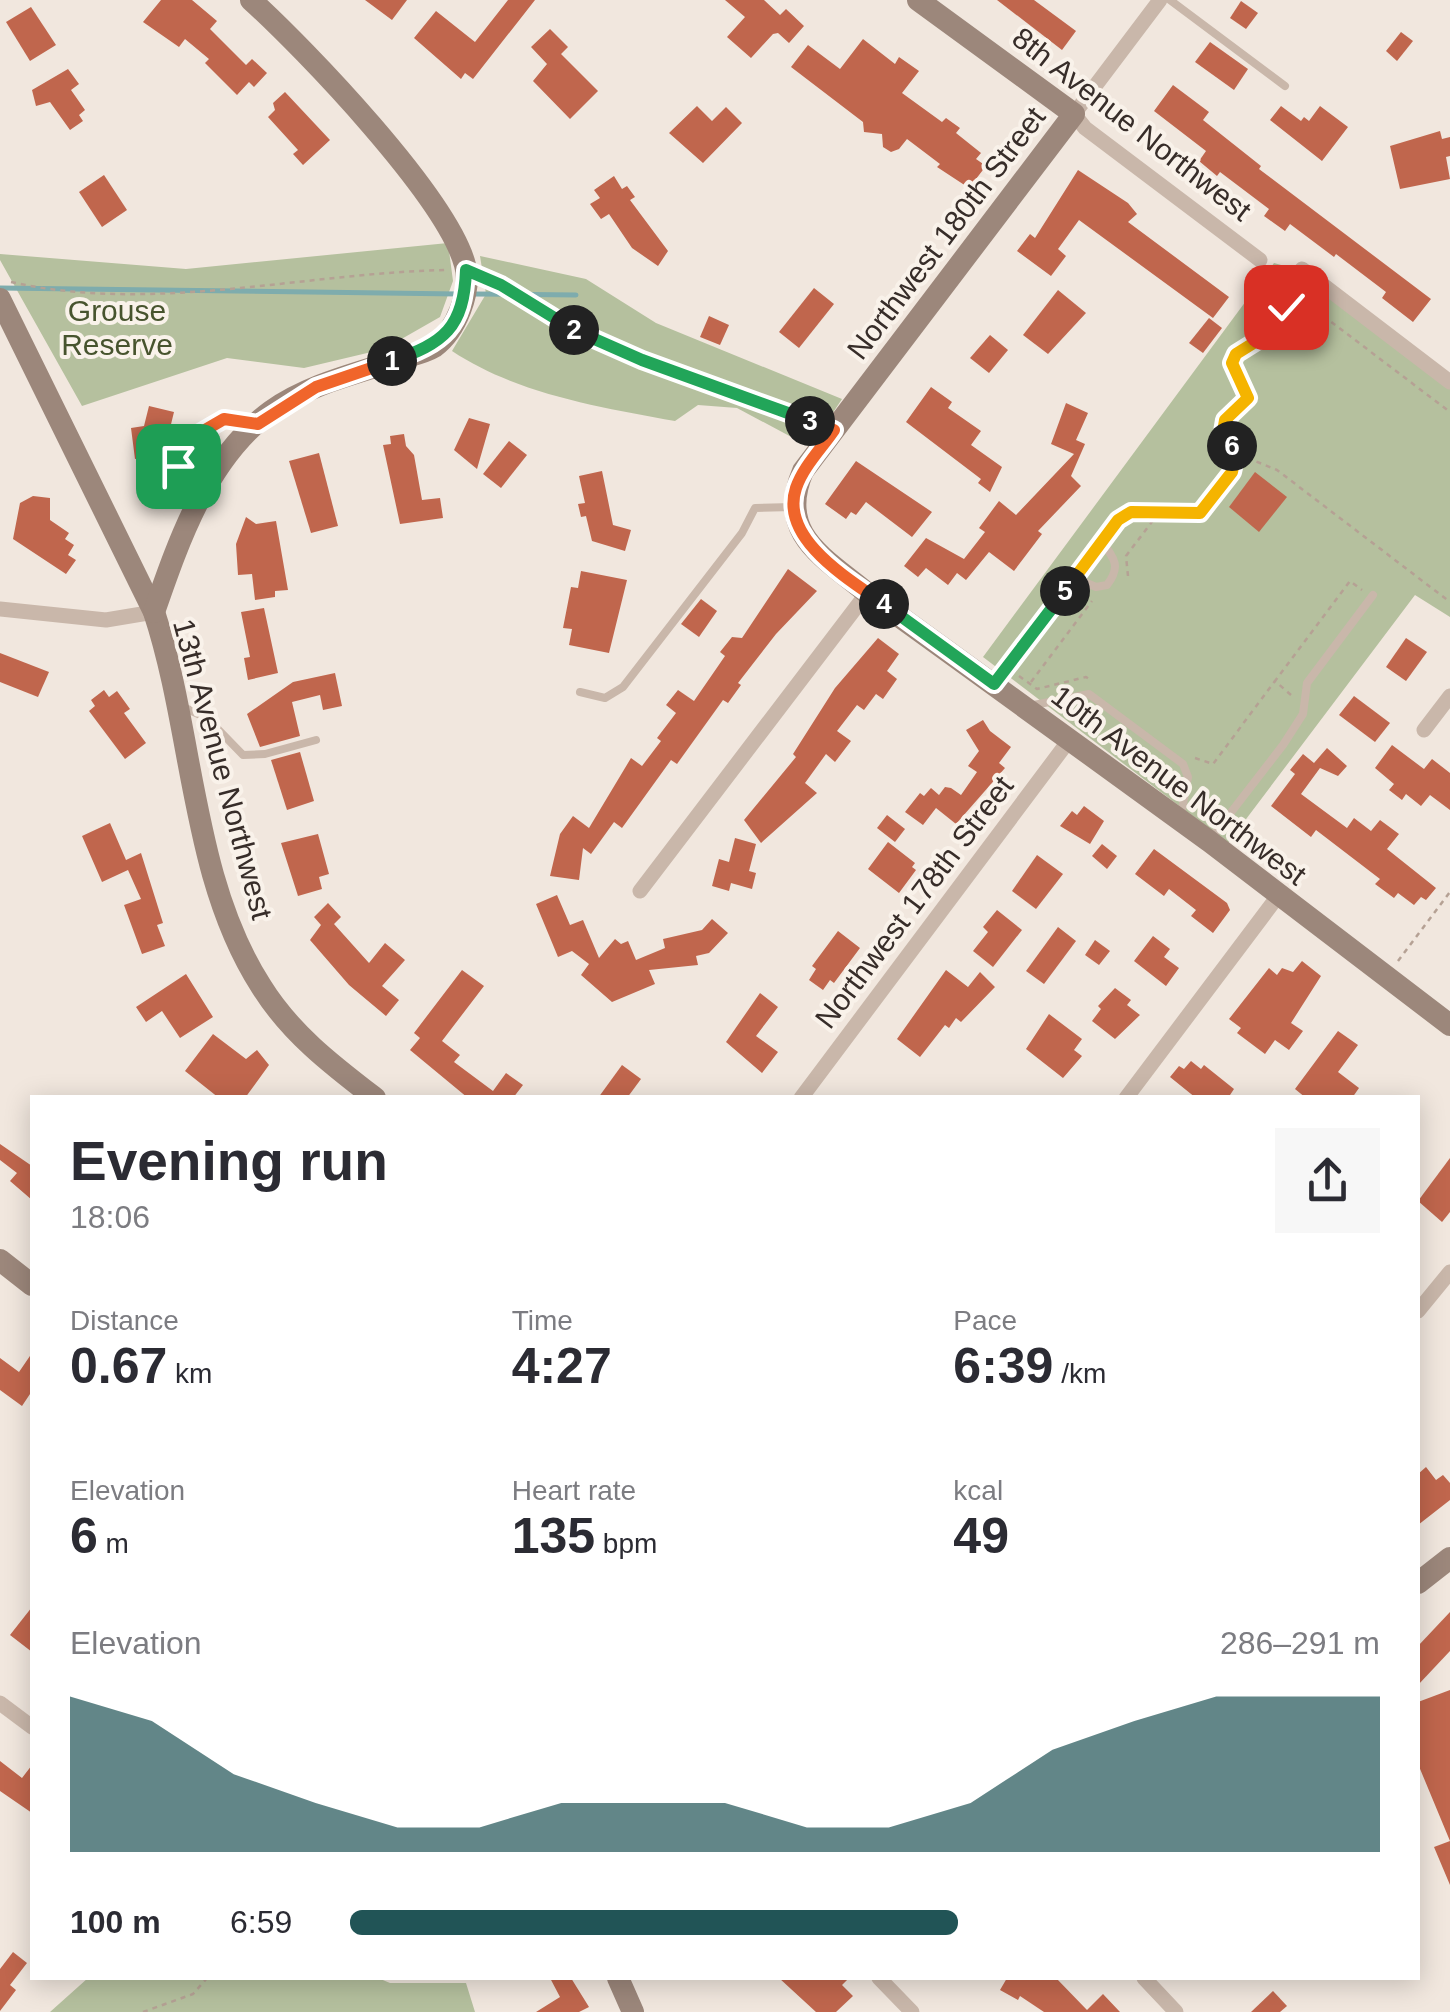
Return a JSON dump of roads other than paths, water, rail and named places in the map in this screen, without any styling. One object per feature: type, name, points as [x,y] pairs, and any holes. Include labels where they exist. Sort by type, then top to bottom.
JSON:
[{"type":"street","points":[[154,612],[193,514],[217,469],[258,424],[316,387],[433,347],[453,324],[465,295],[466,270],[456,239],[407,168],[251,0]]},
{"type":"street","name":"8th Avenue Northwest","points":[[918,0],[1074,114],[1084,128],[1260,260]]},
{"type":"street","name":"Northwest 180th Street","points":[[793,507],[803,471],[1160,0]]},
{"type":"street","points":[[1302,269],[1450,382]]},
{"type":"street","points":[[0,299],[154,612]]},
{"type":"street","name":"10th Avenue Northwest","points":[[793,507],[797,527],[818,552],[867,592],[1210,841],[1450,1025]]},
{"type":"street","points":[[640,891],[867,592]]},
{"type":"street","name":"13th Avenue Northwest","points":[[0,609],[106,620],[154,612],[179,705],[210,854],[240,950],[290,1026],[371,1095]]},
{"type":"street","points":[[1424,730],[1450,696]]},
{"type":"street","name":"Northwest 178th Street","points":[[803,1095],[1070,739]]},
{"type":"street","points":[[1128,1095],[1278,896]]},
{"type":"street","points":[[0,1260],[30,1283]]},
{"type":"street","points":[[1420,1309],[1450,1272]]},
{"type":"street","points":[[1420,1581],[1450,1558]]},
{"type":"street","points":[[0,1704],[30,1726]]},
{"type":"street","points":[[619,1980],[633,2012]]},
{"type":"street","points":[[881,1980],[912,2012]]},
{"type":"street","points":[[1146,1980],[1176,2012]]},
{"type":"lane","points":[[1170,0],[1285,86]]},
{"type":"lane","points":[[193,514],[175,483],[178,466],[193,437],[224,419],[258,424]]},
{"type":"lane","points":[[580,692],[606,698],[623,687],[742,533],[755,508],[793,507]]},
{"type":"lane","points":[[994,684],[1074,578],[1102,542],[1116,561],[1116,573],[1107,585],[1096,586],[1074,578]]},
{"type":"lane","points":[[1210,841],[1282,745],[1302,714],[1307,683],[1372,596]]},
{"type":"lane","points":[[1025,706],[1090,694],[1183,764],[1188,777],[1180,819]]},
{"type":"lane","points":[[179,705],[206,718],[244,755],[265,754],[316,740]]},
{"type":"waterway","points":[[0,288],[458,294]]},
{"type":"waterway","points":[[474,294],[576,295]]},
{"type":"park label","name":"Grouse Reserve","points":[[117,327]]}]
